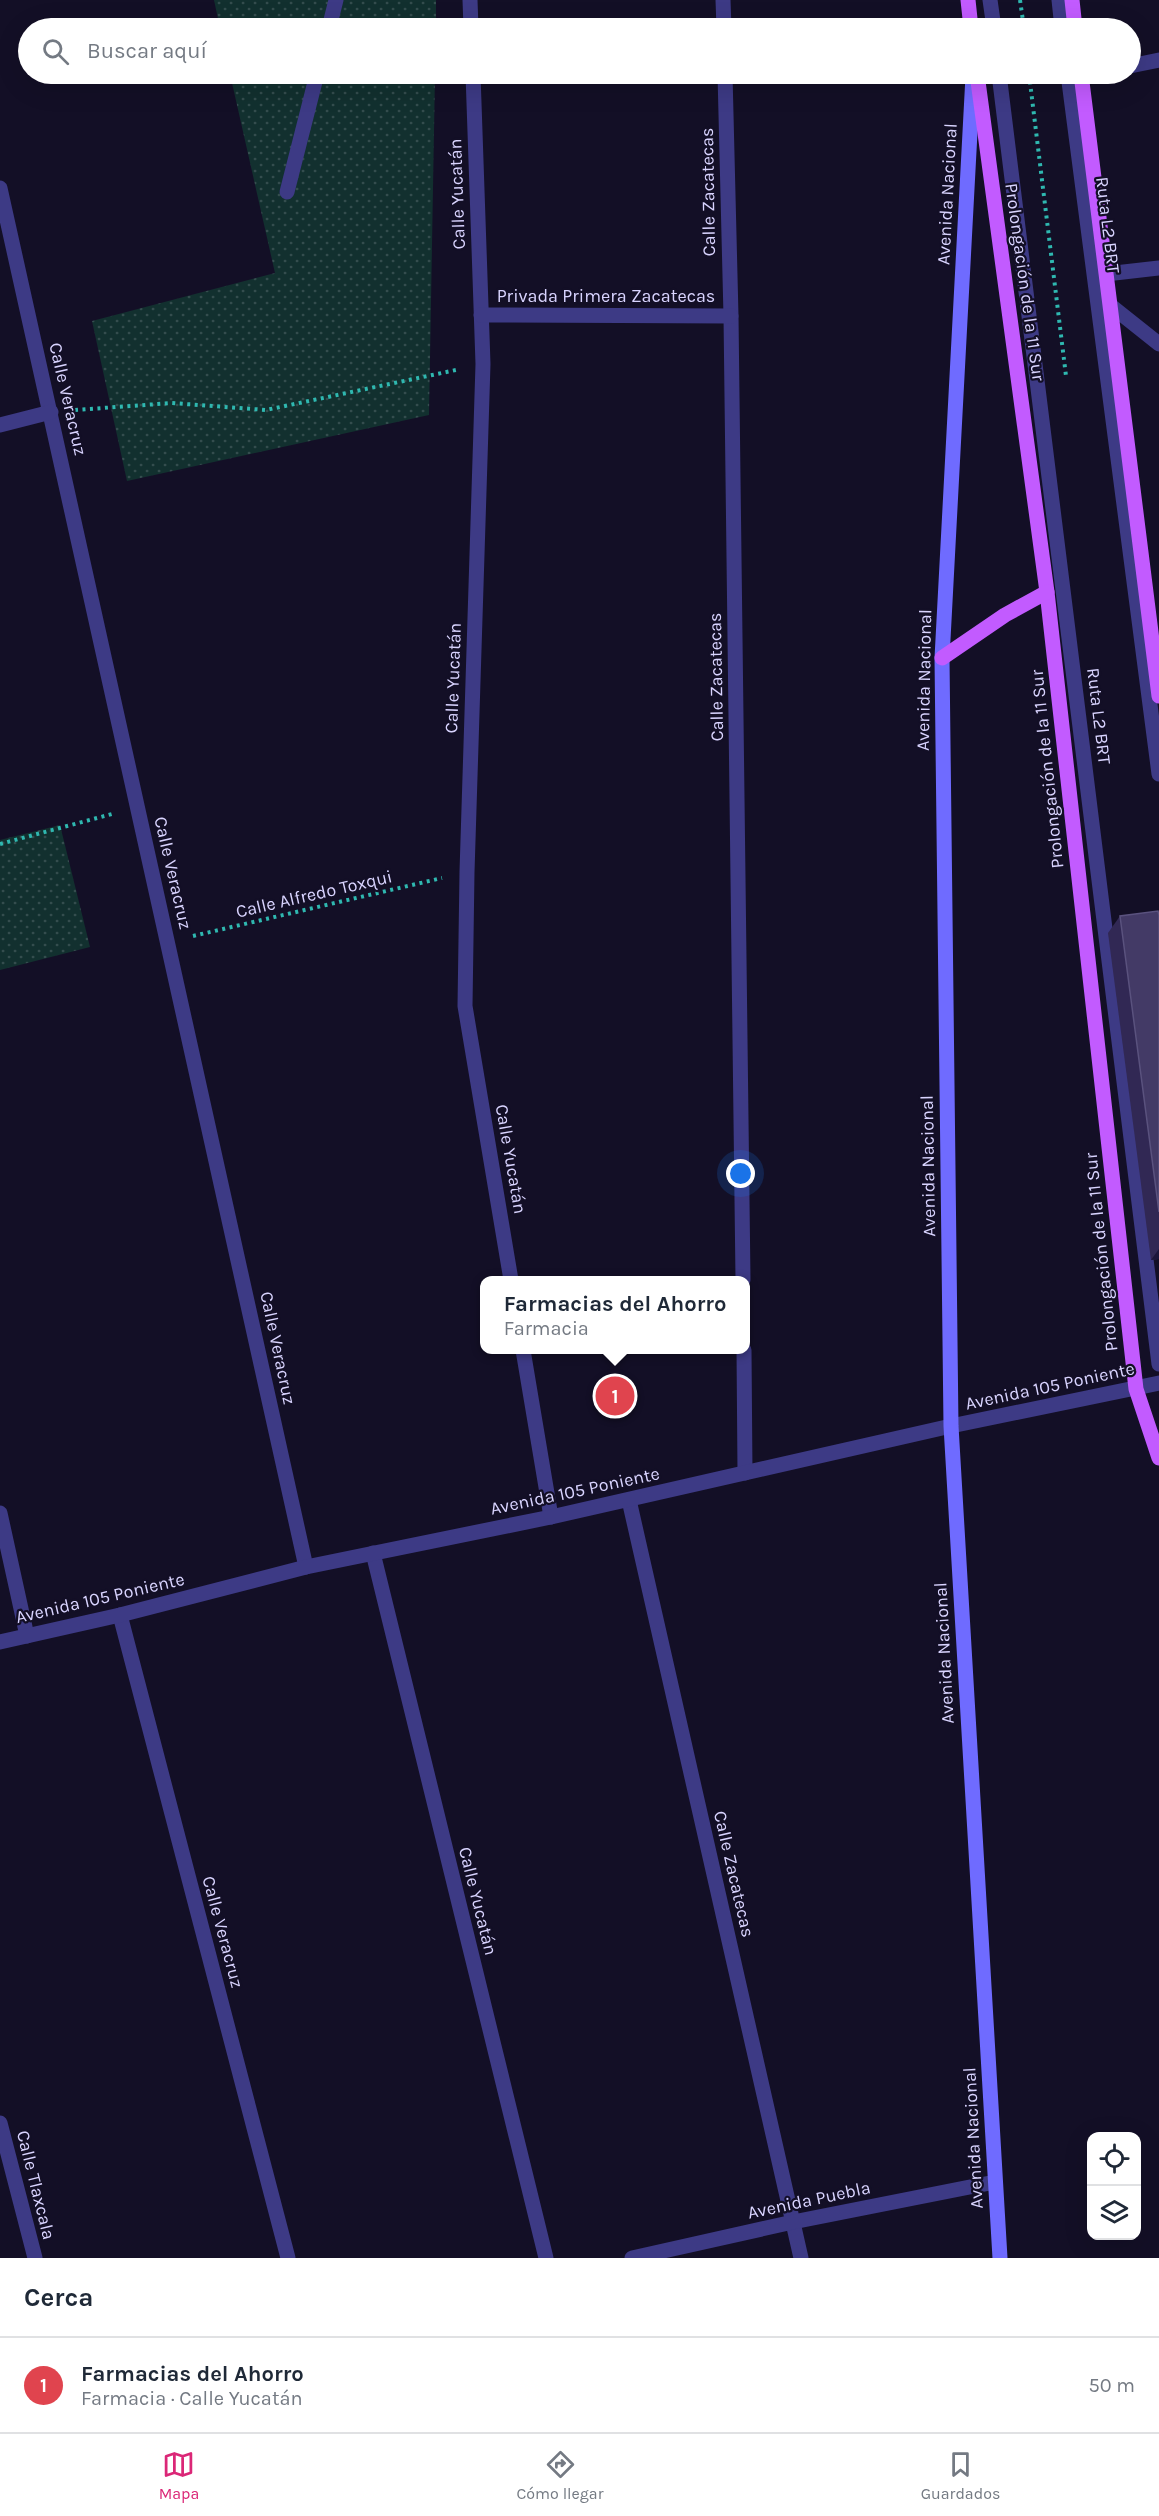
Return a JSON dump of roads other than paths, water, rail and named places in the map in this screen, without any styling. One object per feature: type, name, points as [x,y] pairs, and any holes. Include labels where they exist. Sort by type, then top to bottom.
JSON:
[{"type":"main road","points":[[968,0],[970,18]]},
{"type":"main road","points":[[1072,0],[1074,18]]},
{"type":"main road","name":"Avenida Nacional","points":[[974,84],[942,658],[951,1426],[1000,2258]]},
{"type":"main road","name":"Prolongación de la 11 Sur","points":[[976,84],[1047,592],[1136,1389],[1159,1458]]},
{"type":"main road","points":[[1082,84],[1159,696]]},
{"type":"main road","points":[[942,658],[1005,615],[1047,592]]},
{"type":"street","points":[[332,18],[336,0]]},
{"type":"street","points":[[470,0],[471,18]]},
{"type":"street","points":[[723,0],[724,18]]},
{"type":"street","points":[[990,0],[993,18]]},
{"type":"street","points":[[1059,0],[1061,18]]},
{"type":"street","points":[[1141,64],[1159,60]]},
{"type":"street","points":[[287,192],[314,84]]},
{"type":"street","name":"Calle Yucatán","points":[[472,84],[483,364],[465,1006],[511,1276]]},
{"type":"street","name":"Calle Zacatecas","points":[[725,84],[731,316],[743,1276]]},
{"type":"street","name":"Ruta L2 BRT","points":[[1000,84],[1159,1364]]},
{"type":"street","name":"Ruta L2 BRT","points":[[1082,84],[1159,774]]},
{"type":"street","name":"Calle Veracruz","points":[[0,188],[306,1567]]},
{"type":"street","points":[[1106,274],[1159,268]]},
{"type":"street","points":[[1110,305],[1159,344]]},
{"type":"street","name":"Privada Primera Zacatecas","points":[[481,315],[731,316]]},
{"type":"street","points":[[0,425],[51,412]]},
{"type":"street","points":[[524,1354],[551,1517]]},
{"type":"street","points":[[744,1354],[745,1473]]},
{"type":"street","name":"Avenida 105 Poniente","points":[[0,1642],[120,1615],[306,1567],[551,1517],[951,1426],[1159,1383]]},
{"type":"street","name":"Calle Zacatecas","points":[[629,1500],[801,2258]]},
{"type":"street","points":[[0,1513],[27,1636]]},
{"type":"street","name":"Calle Yucatán","points":[[373,1553],[546,2258]]},
{"type":"street","name":"Calle Veracruz","points":[[120,1615],[288,2258]]},
{"type":"street","name":"Calle Tlaxcala","points":[[0,2123],[35,2258]]},
{"type":"street","name":"Avenida Puebla","points":[[632,2258],[793,2222],[995,2182]]},
{"type":"place","name":"Farmacias del Ahorro","points":[[615,1396]]}]
